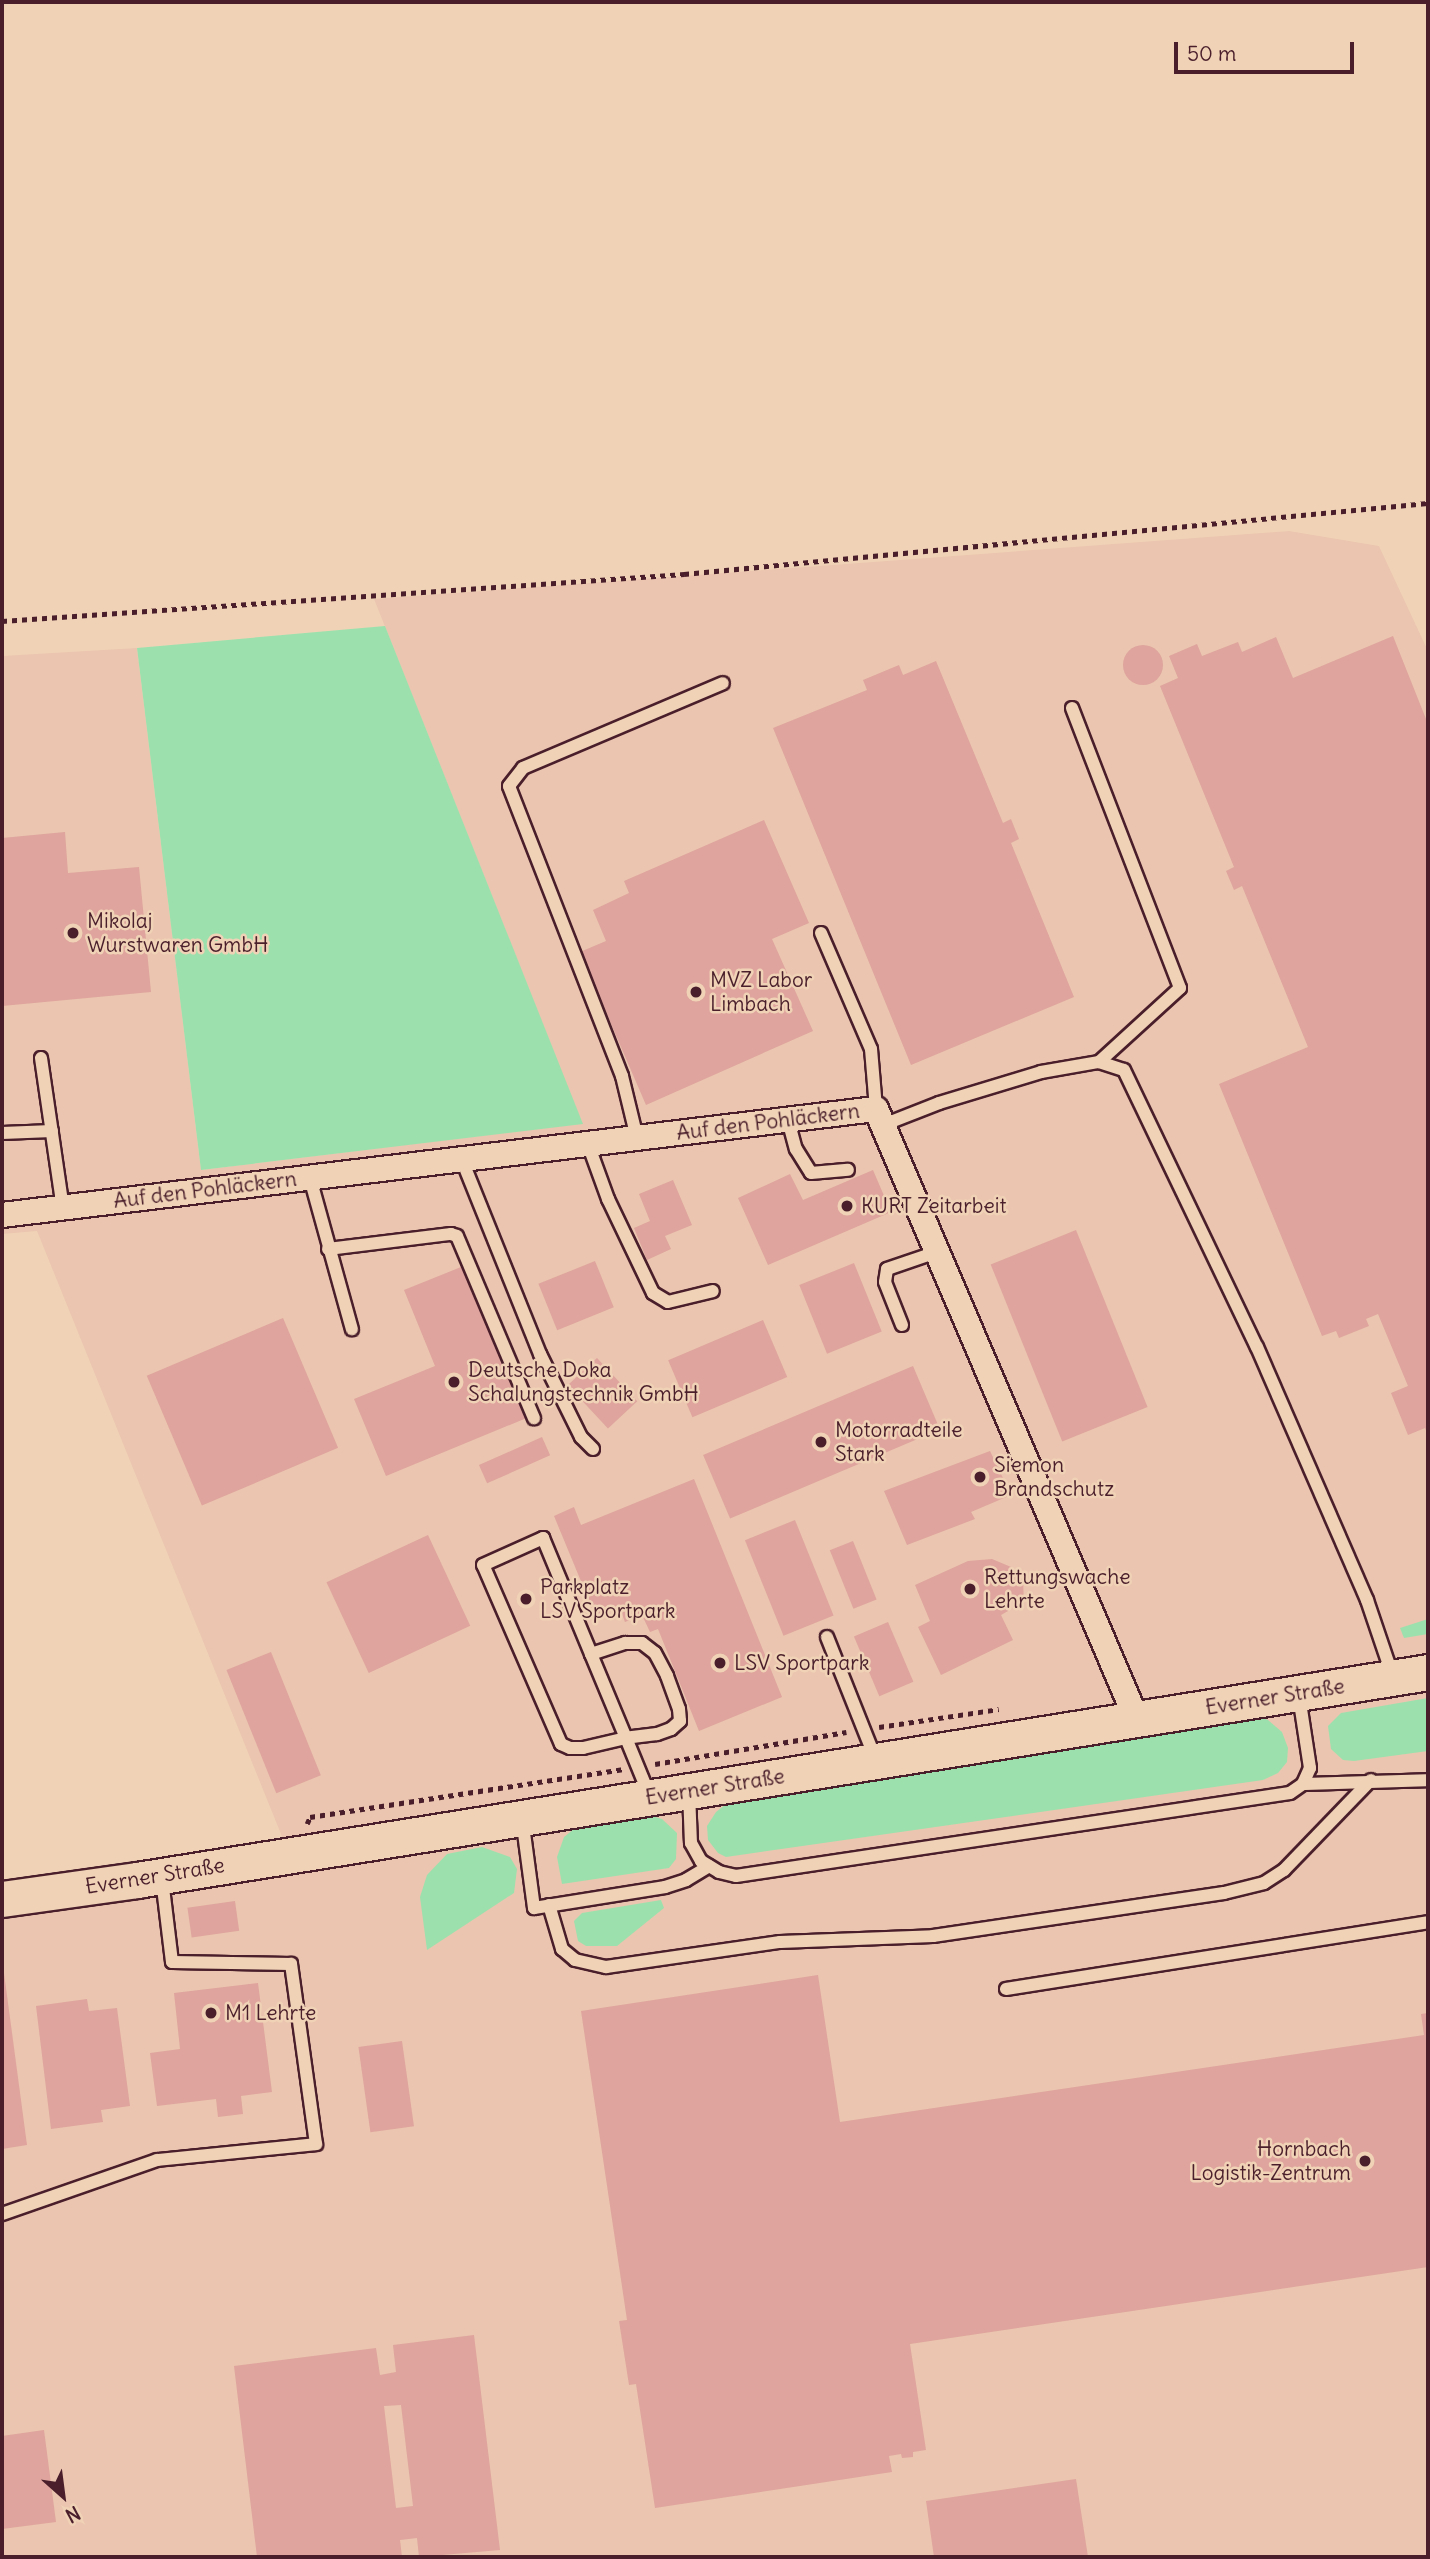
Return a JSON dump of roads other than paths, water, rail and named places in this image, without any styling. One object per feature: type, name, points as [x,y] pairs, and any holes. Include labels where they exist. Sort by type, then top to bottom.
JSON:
[{"type":"street","name":"Auf den Pohläckern","points":[[2,1215],[788,1120],[879,1117],[1137,1720]]},
{"type":"street","name":"Everner Straße","points":[[2,1899],[1428,1672]]},
{"type":"lane","points":[[637,1138],[622,1076],[509,786],[523,768],[723,683]]},
{"type":"lane","points":[[1072,708],[1180,988],[1099,1062]]},
{"type":"lane","points":[[821,933],[871,1049],[879,1117],[939,1103],[1041,1072],[1099,1062],[1124,1070],[1257,1347],[1367,1600],[1393,1677]]},
{"type":"lane","points":[[41,1058],[63,1208]]},
{"type":"lane","points":[[788,1120],[796,1149],[811,1173],[848,1170]]},
{"type":"lane","points":[[2,1133],[52,1131]]},
{"type":"lane","points":[[588,1144],[608,1199],[653,1293],[668,1302],[713,1291]]},
{"type":"lane","points":[[462,1160],[540,1354],[581,1437],[593,1450]]},
{"type":"lane","points":[[310,1178],[352,1329]]},
{"type":"lane","points":[[328,1249],[451,1234],[457,1236],[534,1418]]},
{"type":"lane","points":[[902,1325],[885,1282],[887,1269],[937,1252]]},
{"type":"lane","points":[[591,1654],[625,1643],[642,1643],[655,1653],[667,1676],[679,1709],[680,1720],[671,1729],[626,1738],[570,1748],[554,1735],[483,1565],[543,1538],[591,1654],[626,1738],[650,1797]]},
{"type":"lane","points":[[827,1637],[876,1761]]},
{"type":"lane","points":[[1298,1693],[1310,1768],[1303,1784]]},
{"type":"lane","points":[[548,1905],[562,1949],[575,1960],[606,1967],[780,1942],[933,1936],[1211,1895],[1264,1884],[1284,1870],[1371,1780]]},
{"type":"lane","points":[[689,1791],[691,1843],[701,1861],[736,1876],[1290,1793],[1303,1784],[1428,1780]]},
{"type":"lane","points":[[522,1818],[534,1908],[665,1887],[686,1880],[709,1866]]},
{"type":"lane","points":[[2,2214],[157,2160],[316,2144],[291,1964],[172,1962],[162,1875]]},
{"type":"lane","points":[[1006,1989],[1428,1922]]},
{"type":"place","name":"Mikolaj Wurstwaren GmbH","points":[[73,933]]},
{"type":"place","name":"MVZ Labor Limbach","points":[[696,992]]},
{"type":"place","name":"KURT Zeitarbeit","points":[[847,1206]]},
{"type":"place","name":"Deutsche Doka Schalungstechnik GmbH","points":[[454,1382]]},
{"type":"place","name":"Motorradteile Stark","points":[[821,1442]]},
{"type":"place","name":"Siemon Brandschutz","points":[[980,1477]]},
{"type":"place","name":"Rettungswache Lehrte","points":[[970,1589]]},
{"type":"place","name":"Parkplatz LSV Sportpark","points":[[526,1599]]},
{"type":"place","name":"LSV Sportpark","points":[[720,1663]]},
{"type":"place","name":"M1 Lehrte","points":[[211,2013]]},
{"type":"place","name":"Hornbach Logistik-Zentrum","points":[[1365,2161]]}]
